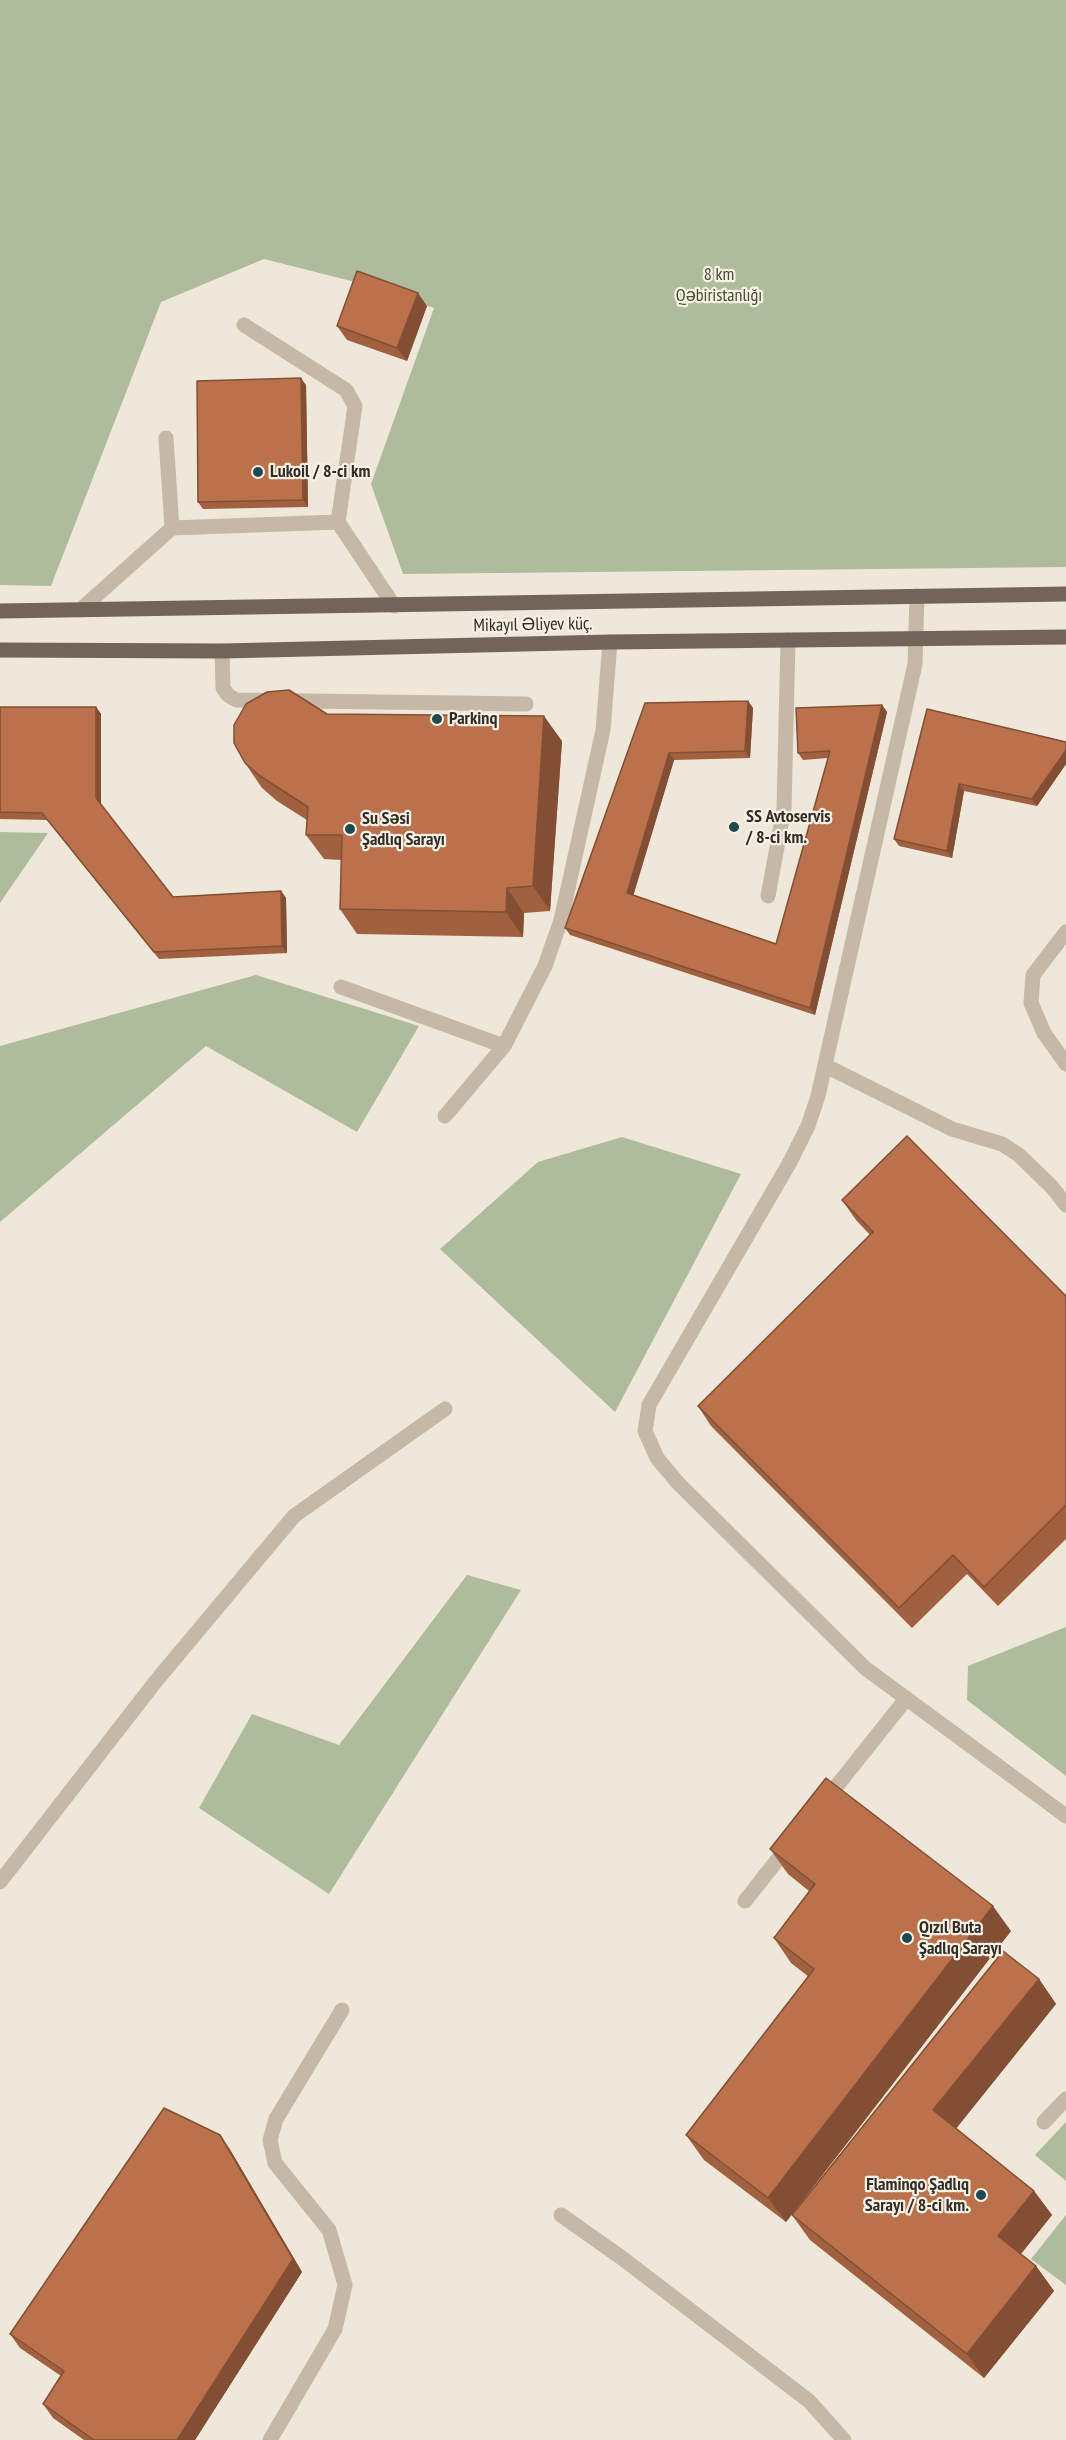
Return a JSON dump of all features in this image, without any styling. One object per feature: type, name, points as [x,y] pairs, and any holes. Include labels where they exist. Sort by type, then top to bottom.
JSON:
[{"type":"main road","points":[[0,611],[1066,594]]},
{"type":"main road","name":"Mikayıl Əliyev küç.","points":[[0,650],[222,651],[610,642],[1066,637]]},
{"type":"lane","points":[[244,325],[346,390],[355,406],[338,522],[394,606]]},
{"type":"lane","points":[[166,438],[172,528]]},
{"type":"lane","points":[[80,610],[172,528],[338,522]]},
{"type":"lane","points":[[917,596],[915,664],[909,696],[826,1066],[808,1126],[649,1405],[645,1431],[657,1458],[678,1483],[865,1668],[1066,1816]]},
{"type":"lane","points":[[768,896],[784,809],[788,640]]},
{"type":"lane","points":[[446,1116],[504,1046],[545,966],[561,920],[603,729],[610,642]]},
{"type":"lane","points":[[222,651],[223,688],[236,700],[526,704]]},
{"type":"lane","points":[[1066,932],[1033,975],[1031,1003],[1044,1033],[1066,1064]]},
{"type":"lane","points":[[341,987],[504,1046]]},
{"type":"lane","points":[[826,1066],[952,1129],[1002,1144],[1028,1163],[1053,1187],[1066,1204]]},
{"type":"lane","points":[[0,1882],[156,1681],[294,1516],[445,1409]]},
{"type":"lane","points":[[811,1818],[906,1699]]},
{"type":"lane","points":[[745,1901],[796,1836]]},
{"type":"lane","points":[[270,2440],[335,2329],[345,2285],[329,2230],[274,2163],[270,2140],[276,2119],[342,2010]]},
{"type":"lane","points":[[1044,2122],[1066,2099]]},
{"type":"lane","points":[[561,2215],[622,2258],[809,2401],[844,2440]]},
{"type":"green space","name":"8 km Qəbiristanlığı","points":[[0,0],[1066,0],[1066,567],[403,574],[371,484],[434,308],[367,285],[264,259],[161,302],[51,586],[0,585]]},
{"type":"green space","points":[[0,832],[48,833],[0,903]]},
{"type":"green space","points":[[256,975],[419,1026],[357,1132],[206,1046],[0,1222],[0,1046]]},
{"type":"green space","points":[[622,1137],[741,1174],[615,1412],[440,1249],[538,1162]]},
{"type":"green space","points":[[467,1575],[521,1590],[329,1894],[199,1808],[252,1714],[339,1745]]},
{"type":"green space","points":[[1066,1627],[1066,1776],[967,1700],[968,1666]]},
{"type":"green space","points":[[1066,2122],[1066,2181],[1035,2155]]},
{"type":"green space","points":[[1066,2215],[1066,2285],[1031,2259]]},
{"type":"building","points":[[357,271],[418,293],[397,348],[337,326]]},
{"type":"building","points":[[301,378],[303,500],[198,502],[197,381]]},
{"type":"building","points":[[289,690],[327,714],[544,716],[533,886],[507,888],[506,912],[340,909],[342,835],[306,835],[308,807],[260,776],[245,763],[234,743],[234,725],[246,704],[267,692]]},
{"type":"building","points":[[748,701],[745,751],[669,753],[627,893],[776,944],[830,751],[798,753],[796,708],[882,705],[810,1008],[565,928],[645,703]]},
{"type":"building","points":[[0,707],[96,707],[96,798],[173,897],[281,891],[282,946],[154,952],[42,813],[0,812]]},
{"type":"building","points":[[927,709],[1066,742],[1066,750],[1032,799],[959,784],[947,851],[894,839]]},
{"type":"building","points":[[907,1136],[1066,1296],[1066,1505],[984,1587],[953,1555],[899,1608],[698,1406],[873,1232],[842,1200]]},
{"type":"building","points":[[826,1778],[993,1906],[768,2198],[686,2135],[814,1969],[774,1938],[815,1884],[770,1849]]},
{"type":"building","points":[[1003,1951],[1039,1979],[933,2110],[1034,2191],[998,2236],[1036,2266],[967,2354],[792,2215]]},
{"type":"building","points":[[164,2108],[220,2135],[293,2259],[177,2440],[94,2440],[43,2404],[64,2371],[10,2334]]},
{"type":"place","name":"Lukoil / 8-ci km","points":[[258,472]]},
{"type":"place","name":"Parkinq","points":[[437,719]]},
{"type":"place","name":"SS Avtoservis / 8-ci km.","points":[[734,827]]},
{"type":"place","name":"Su Səsi Şadlıq Sarayı","points":[[350,829]]},
{"type":"place","name":"Qızıl Buta Şadlıq Sarayı","points":[[907,1938]]},
{"type":"place","name":"Flaminqo Şadlıq Sarayı / 8-ci km.","points":[[981,2195]]}]
